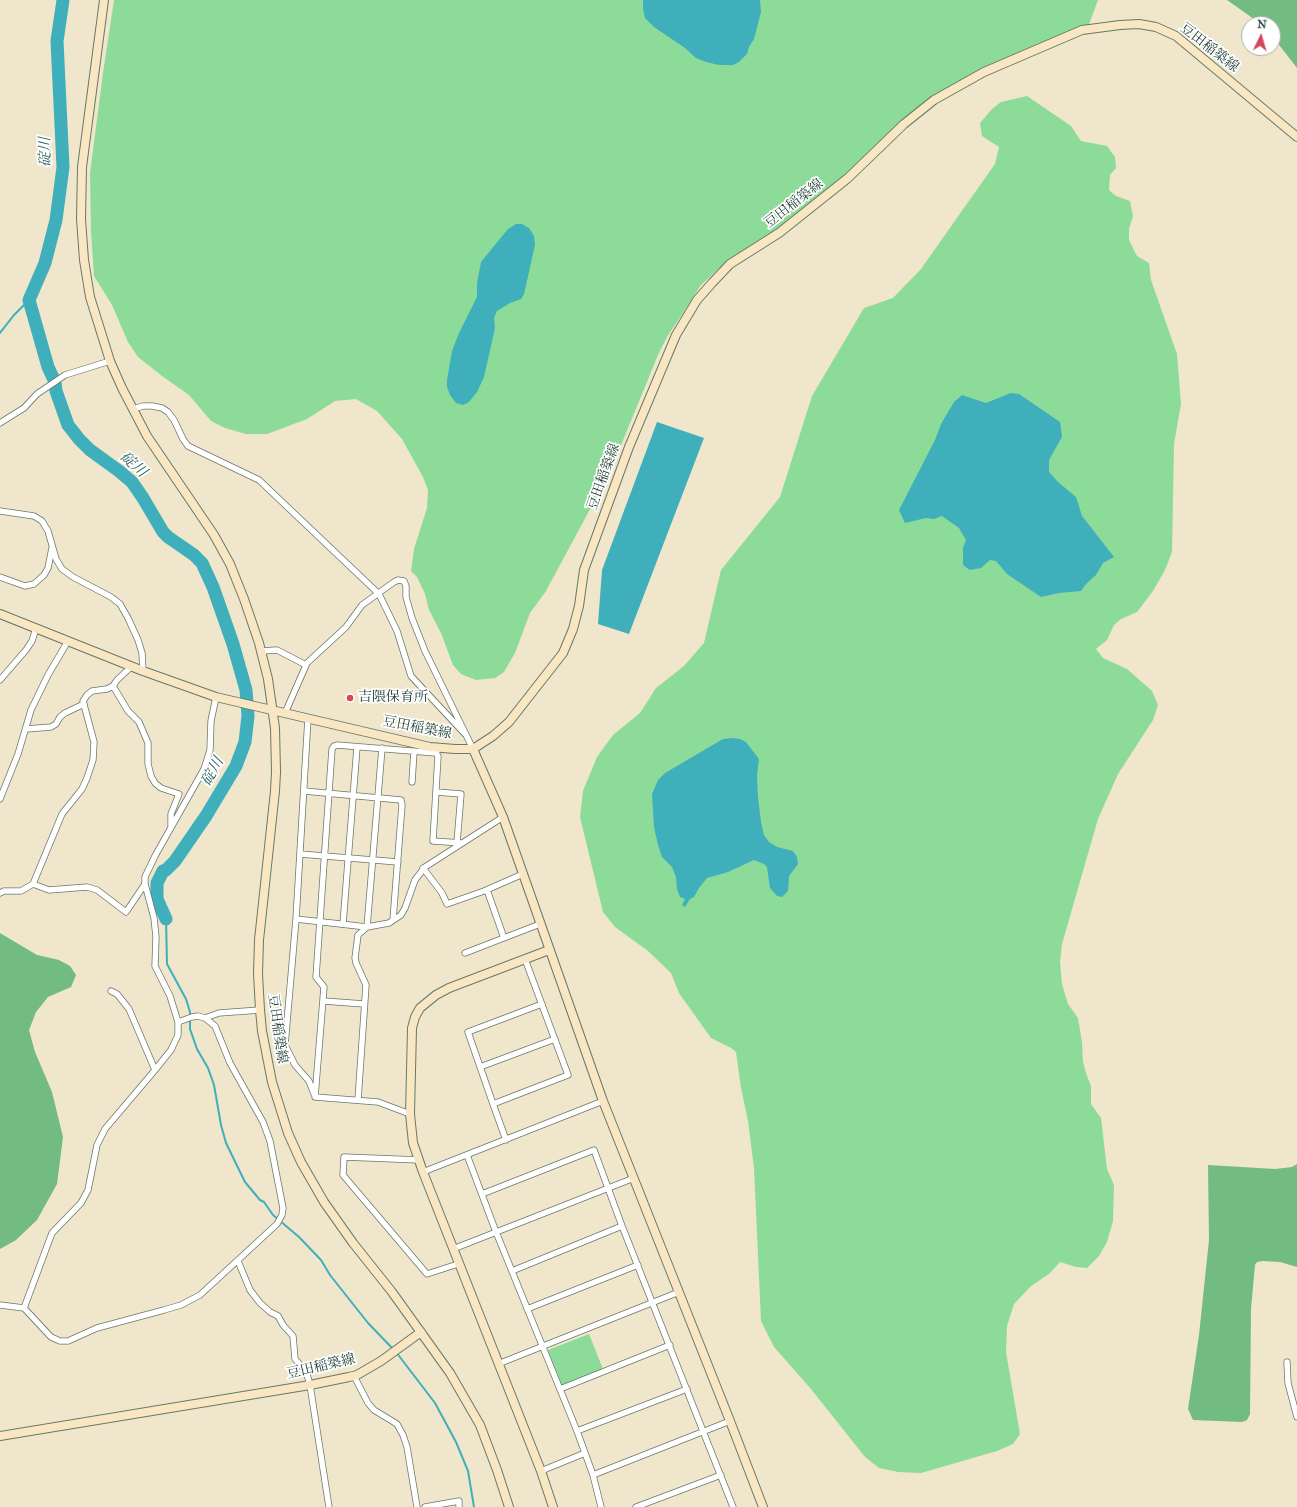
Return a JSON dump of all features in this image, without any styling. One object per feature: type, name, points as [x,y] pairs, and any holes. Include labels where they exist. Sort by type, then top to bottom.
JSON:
[{"type":"street","points":[[0,614],[143,671],[216,697],[272,710],[268,678],[261,651],[244,599],[230,564],[214,535],[147,436],[110,361],[90,297],[84,260],[81,198],[82,167],[104,0]]},
{"type":"street","name":"豆田稲築線","points":[[0,1436],[310,1385],[356,1375],[381,1361],[420,1332],[324,1202],[301,1162],[288,1133],[272,1082],[260,1010],[259,940],[275,791],[275,728],[272,710],[430,746],[438,750],[473,749],[493,736],[509,722],[563,653],[573,629],[577,614],[584,570],[628,447],[676,335],[697,300],[730,264],[779,233],[843,182],[904,124],[934,100],[984,72],[1082,30],[1139,24],[1156,27],[1176,36],[1297,137]]},
{"type":"street","points":[[0,423],[24,408],[37,394],[57,379],[65,375],[110,361]]},
{"type":"street","points":[[133,409],[143,406],[162,408],[168,412],[174,420],[188,446],[259,480],[379,594],[398,631],[411,676],[465,734]]},
{"type":"street","points":[[0,511],[34,516],[42,521],[48,531],[56,559],[62,569],[73,577],[111,597],[120,604],[138,640],[142,653],[143,671]]},
{"type":"street","points":[[0,577],[25,586],[34,584],[44,575],[48,568],[53,547]]},
{"type":"street","points":[[285,713],[306,665],[346,627],[362,605],[394,582],[398,580],[404,581],[410,611],[420,638],[473,749],[503,817],[603,1101],[763,1507]]},
{"type":"street","points":[[0,680],[26,650],[32,640],[36,628]]},
{"type":"street","points":[[0,800],[26,729],[31,710],[68,641]]},
{"type":"street","points":[[261,651],[277,650],[306,665]]},
{"type":"street","points":[[0,893],[21,891],[33,884],[62,814],[82,789],[93,760],[94,742],[83,701],[87,694],[113,686],[116,680],[132,666]]},
{"type":"street","points":[[113,686],[128,711],[139,722],[148,744],[148,764],[151,776],[161,788],[179,794],[171,814],[170,828]]},
{"type":"street","points":[[24,1308],[52,1233],[81,1203],[88,1190],[97,1145],[105,1129],[171,1050],[179,1031],[178,1022],[170,996],[155,966],[156,936],[154,918],[145,884],[145,877],[170,828],[205,766],[210,750],[211,721],[216,697]]},
{"type":"street","points":[[26,729],[51,727],[56,724],[60,717],[65,713],[84,704]]},
{"type":"street","points":[[308,718],[296,919],[285,1045],[295,1065],[309,1081],[315,1097]]},
{"type":"street","points":[[315,1097],[324,1002],[324,987],[316,977],[332,748],[334,746],[414,751],[438,750],[433,841],[459,843]]},
{"type":"street","points":[[344,924],[357,747]]},
{"type":"street","points":[[358,1100],[366,985],[355,958],[358,935],[367,927],[382,748]]},
{"type":"street","points":[[412,782],[414,751]]},
{"type":"street","points":[[304,791],[401,800],[402,805],[393,920]]},
{"type":"street","points":[[436,792],[461,794],[459,843]]},
{"type":"street","points":[[296,919],[367,927],[389,923],[401,915],[415,880],[424,868],[459,843],[503,817]]},
{"type":"street","points":[[300,854],[398,862]]},
{"type":"street","points":[[424,868],[442,893],[447,904],[487,890],[523,874]]},
{"type":"street","points":[[33,884],[49,890],[87,887],[97,890],[126,912],[145,884]]},
{"type":"street","points":[[487,890],[504,938]]},
{"type":"street","points":[[465,953],[540,924]]},
{"type":"street","points":[[549,950],[449,988],[436,994],[420,1008],[415,1017],[412,1028],[410,1114],[413,1143],[423,1172],[452,1249],[541,1471],[553,1507]]},
{"type":"street","points":[[493,1104],[568,1075],[525,959]]},
{"type":"street","points":[[111,991],[117,994],[129,1009],[155,1070]]},
{"type":"street","points":[[324,1002],[364,1004]]},
{"type":"street","points":[[506,1140],[468,1032],[542,1004]]},
{"type":"street","points":[[205,1018],[219,1014],[260,1010]]},
{"type":"street","points":[[0,1304],[24,1308],[51,1337],[60,1341],[68,1342],[97,1328],[181,1305],[200,1295],[277,1224],[282,1215],[283,1208],[270,1140],[263,1122],[230,1064],[215,1026],[205,1018],[198,1016],[178,1022]]},
{"type":"street","points":[[480,1067],[555,1039]]},
{"type":"street","points":[[315,1097],[378,1102],[410,1114]]},
{"type":"street","points":[[423,1172],[603,1101]]},
{"type":"street","points":[[482,1194],[594,1150],[622,1226],[733,1507]]},
{"type":"street","points":[[467,1155],[496,1232],[585,1453],[593,1475],[601,1507]]},
{"type":"street","points":[[419,1160],[344,1158],[342,1175],[427,1274],[458,1264]]},
{"type":"street","points":[[452,1249],[634,1178]]},
{"type":"street","points":[[512,1271],[622,1226]]},
{"type":"street","points":[[238,1261],[250,1290],[260,1303],[270,1312],[278,1316],[283,1325],[293,1336],[295,1359],[306,1372],[310,1385],[329,1507]]},
{"type":"street","points":[[527,1309],[638,1265]]},
{"type":"street","points":[[498,1364],[679,1292]]},
{"type":"street","points":[[420,1332],[450,1372],[480,1426],[498,1470],[509,1507]]},
{"type":"street","points":[[560,1389],[670,1346]]},
{"type":"street","points":[[1287,1362],[1288,1383],[1297,1417]]},
{"type":"street","points":[[356,1375],[368,1403],[374,1410],[397,1424],[403,1435],[407,1447],[417,1507]]},
{"type":"street","points":[[577,1432],[687,1388]]},
{"type":"street","points":[[593,1475],[730,1421]]},
{"type":"street","points":[[541,1471],[585,1453]]},
{"type":"street","points":[[636,1507],[721,1474]]},
{"type":"street","points":[[425,1507],[459,1501],[459,1507]]},
{"type":"green space","points":[[114,0],[1098,0],[1088,27],[932,97],[844,178],[775,233],[740,253],[718,269],[701,285],[667,337],[658,355],[610,472],[546,591],[530,613],[515,653],[504,672],[495,678],[476,680],[461,674],[453,665],[441,633],[429,610],[425,594],[417,577],[411,571],[414,549],[427,508],[428,490],[423,477],[402,439],[377,411],[356,399],[335,401],[307,419],[267,434],[246,434],[225,428],[211,421],[189,395],[138,357],[128,342],[112,305],[94,276],[91,231],[90,173]]},
{"type":"green space","points":[[1227,0],[1297,0],[1297,68],[1281,47],[1281,16],[1250,16]]},
{"type":"green space","points":[[1027,96],[1071,126],[1081,141],[1107,146],[1115,157],[1116,168],[1110,175],[1109,190],[1116,196],[1130,201],[1133,216],[1129,229],[1129,240],[1137,256],[1149,263],[1151,280],[1177,354],[1181,404],[1174,444],[1172,552],[1165,570],[1153,591],[1137,612],[1121,619],[1114,625],[1107,640],[1096,649],[1103,658],[1127,669],[1152,691],[1158,705],[1153,720],[1118,774],[1098,819],[1062,944],[1060,962],[1062,984],[1068,1004],[1078,1018],[1082,1042],[1083,1062],[1091,1086],[1091,1104],[1101,1118],[1107,1169],[1114,1185],[1113,1221],[1107,1242],[1099,1256],[1087,1268],[1076,1267],[1060,1262],[1050,1273],[1030,1287],[1014,1304],[1007,1326],[1006,1352],[1020,1434],[1013,1444],[997,1451],[921,1473],[898,1472],[879,1468],[865,1457],[811,1389],[774,1347],[761,1321],[754,1168],[748,1121],[741,1088],[736,1052],[711,1038],[679,993],[671,973],[648,951],[615,927],[603,912],[580,817],[583,791],[597,757],[613,735],[640,713],[656,688],[684,666],[704,643],[721,570],[780,497],[812,396],[864,308],[893,298],[921,269],[995,164],[999,147],[982,136],[980,123],[992,109],[1001,102]]},
{"type":"green space","points":[[0,933],[37,955],[59,960],[70,966],[76,975],[71,987],[48,997],[36,1012],[29,1030],[35,1052],[52,1092],[63,1137],[57,1184],[37,1220],[16,1240],[0,1249]]},
{"type":"green space","points":[[1297,1164],[1297,1267],[1280,1262],[1263,1261],[1257,1262],[1255,1265],[1251,1309],[1250,1414],[1247,1420],[1242,1422],[1193,1420],[1188,1409],[1199,1335],[1209,1240],[1208,1165],[1275,1169],[1292,1167]]},
{"type":"green space","points":[[589,1334],[603,1369],[562,1386],[548,1350]]},
{"type":"water","points":[[643,0],[760,0],[761,12],[754,39],[747,54],[739,62],[733,65],[719,65],[696,58],[685,48],[654,27],[645,18]]},
{"type":"water","points":[[516,224],[522,224],[529,228],[534,236],[535,245],[524,294],[521,299],[510,303],[497,311],[494,318],[495,328],[484,377],[477,392],[469,402],[463,405],[456,403],[450,395],[447,387],[452,351],[459,333],[477,297],[477,283],[481,262],[508,229]]},
{"type":"water","points":[[1011,393],[1019,394],[1060,422],[1062,437],[1049,460],[1049,472],[1058,482],[1076,497],[1082,516],[1114,557],[1103,563],[1096,575],[1081,591],[1059,593],[1041,597],[1007,574],[996,561],[990,560],[981,568],[970,570],[963,565],[963,548],[966,540],[959,528],[942,516],[934,519],[926,518],[905,523],[899,510],[935,440],[941,424],[954,402],[962,395],[986,403]]},
{"type":"water","points":[[657,422],[704,438],[629,634],[598,624],[602,570]]},
{"type":"water","points":[[733,738],[746,742],[759,759],[757,775],[758,798],[764,835],[769,842],[777,847],[793,851],[797,857],[798,864],[789,876],[788,891],[782,897],[777,896],[770,888],[767,867],[764,864],[754,860],[728,872],[707,878],[685,907],[682,905],[685,899],[680,897],[677,889],[676,877],[672,867],[662,857],[658,845],[654,827],[652,794],[658,780],[665,773],[723,739]]},
{"type":"waterway","name":"碇川","points":[[63,0],[57,41],[63,167],[56,220],[45,263],[29,300],[48,367],[55,382],[56,391],[68,425],[90,450],[132,482],[163,532],[194,555],[202,563],[213,587],[233,644],[246,690],[248,716],[245,742],[236,766],[206,816],[175,861],[163,871],[157,883],[157,899],[166,919]]},
{"type":"waterway","points":[[0,333],[14,315],[29,300]]},
{"type":"waterway","points":[[166,919],[167,964],[186,999],[190,1012],[190,1029],[197,1049],[208,1068],[214,1085],[221,1125],[226,1143],[245,1182],[260,1200],[264,1202],[273,1215],[299,1237],[321,1260],[330,1275],[368,1323],[393,1349]]},
{"type":"waterway","points":[[396,1352],[435,1403],[456,1442],[468,1471],[474,1507]]},
{"type":"place","name":"吉隈保育所","points":[[350,698]]}]
